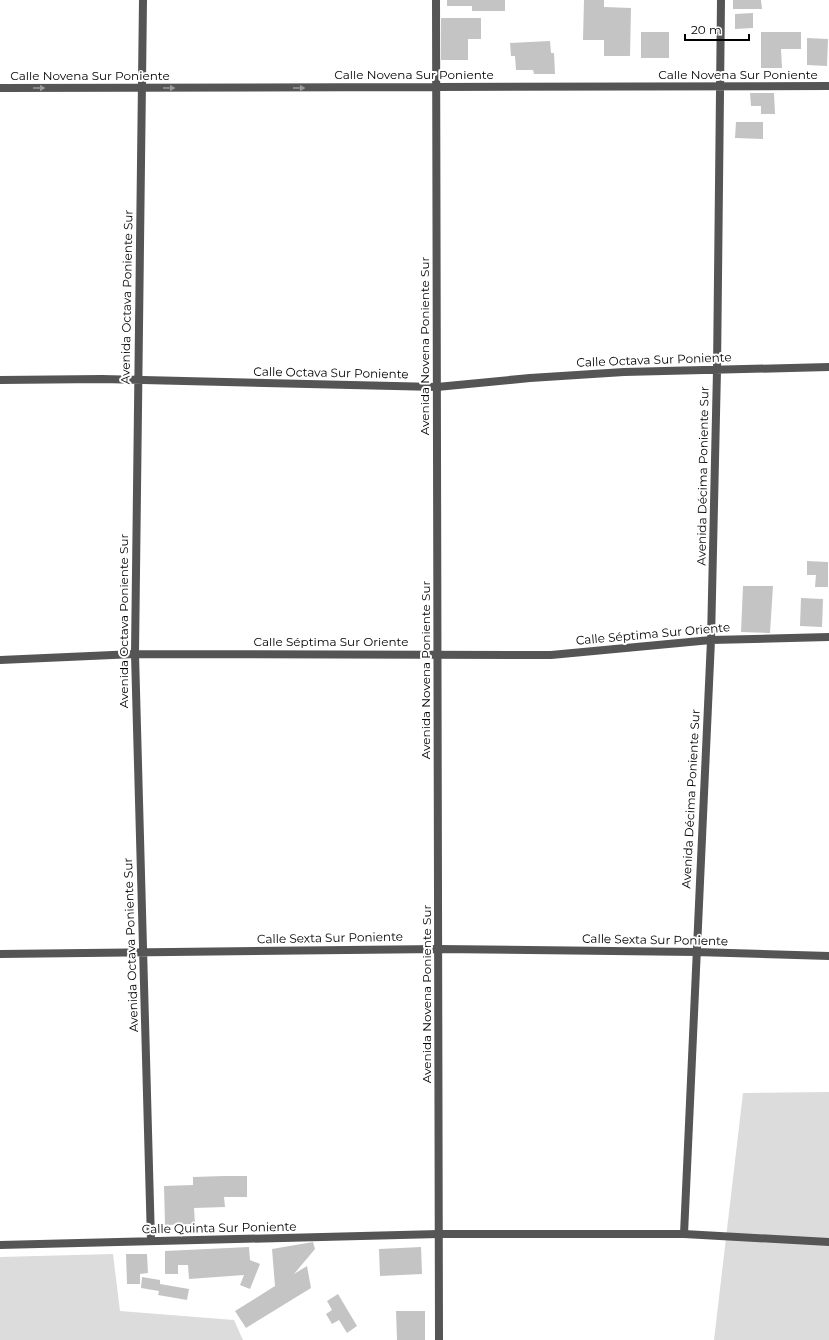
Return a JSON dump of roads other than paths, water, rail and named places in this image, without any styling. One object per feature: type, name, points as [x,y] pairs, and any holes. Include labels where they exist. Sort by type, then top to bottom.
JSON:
[{"type":"street","name":"Avenida Octava Poniente Sur","points":[[143,0],[137,380],[135,654],[151,1241]]},
{"type":"street","name":"Avenida Novena Poniente Sur","points":[[436,0],[439,1340]]},
{"type":"street","name":"Avenida Décima Poniente Sur","points":[[684,1234],[711,640],[717,370],[721,0]]},
{"type":"street","name":"Calle Novena Sur Poniente","points":[[0,88],[829,86]]},
{"type":"street","name":"Calle Octava Sur Poniente","points":[[0,380],[102,379],[437,387],[530,378],[624,372],[829,368]]},
{"type":"street","name":"Calle Séptima Sur Oriente","points":[[0,660],[135,654],[551,655],[711,640],[829,637]]},
{"type":"street","name":"Calle Sexta Sur Poniente","points":[[0,954],[439,949],[696,952],[829,956]]},
{"type":"street","name":"Calle Quinta Sur Poniente","points":[[0,1245],[439,1234],[684,1234],[829,1242]]}]
